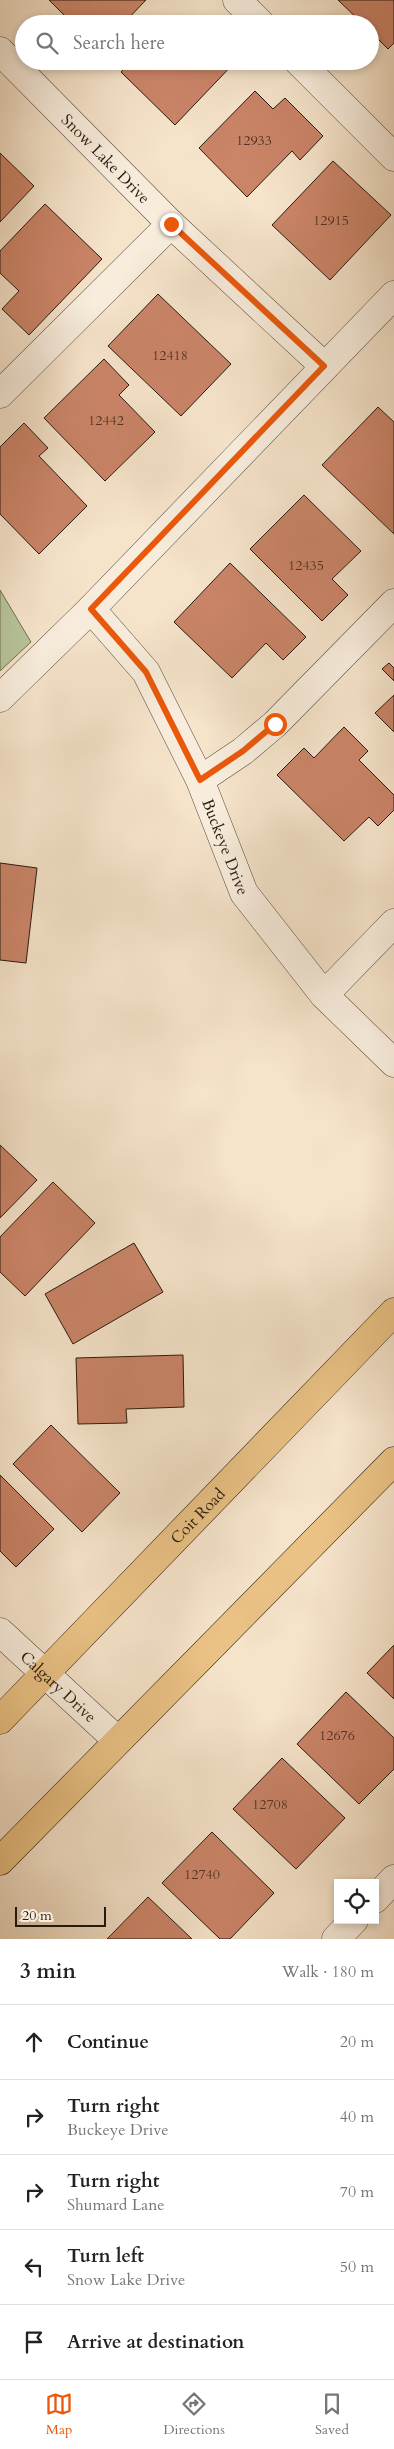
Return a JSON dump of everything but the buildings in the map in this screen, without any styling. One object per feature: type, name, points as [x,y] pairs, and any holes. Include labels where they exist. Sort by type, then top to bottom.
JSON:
[{"type":"main road","name":"Coit Road","points":[[0,1720],[394,1312]]},
{"type":"main road","points":[[0,1860],[394,1461]]},
{"type":"street","points":[[237,0],[252,15]]},
{"type":"street","name":"Snow Lake Drive","points":[[0,51],[15,66]]},
{"type":"street","name":"Snow Lake Drive","points":[[19,70],[171,224],[324,366]]},
{"type":"street","points":[[307,70],[394,157]]},
{"type":"street","points":[[0,394],[171,224]]},
{"type":"street","points":[[0,698],[91,609],[394,295]]},
{"type":"street","points":[[200,780],[243,751],[275,724],[394,603]]},
{"type":"street","name":"Buckeye Drive","points":[[91,609],[146,672],[200,780],[244,893],[324,995],[394,1063]]},
{"type":"street","points":[[324,995],[394,923]]},
{"type":"street","name":"Calgary Drive","points":[[0,1632],[117,1740]]},
{"type":"street","points":[[336,1939],[350,1924]]},
{"type":"green space","points":[[0,590],[31,642],[0,671]]},
{"type":"route","points":[[171,224],[324,366],[91,609],[146,672],[200,780],[243,751],[275,724]]}]
